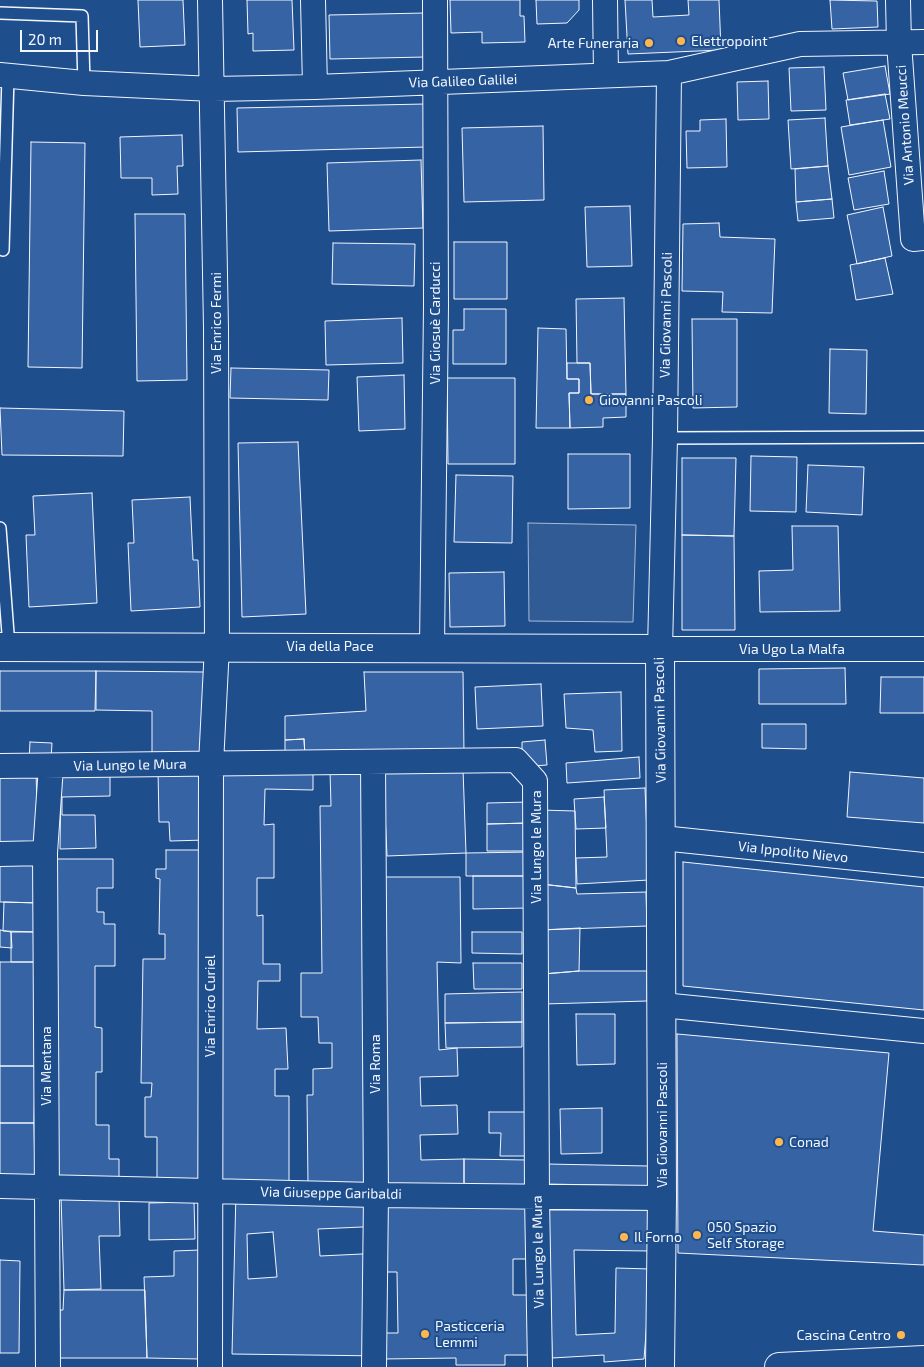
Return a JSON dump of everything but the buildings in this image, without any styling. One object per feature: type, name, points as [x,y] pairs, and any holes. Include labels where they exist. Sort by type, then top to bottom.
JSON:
[{"type":"main road","name":"Via della Pace","points":[[5,647],[432,646],[660,649]]},
{"type":"main road","name":"Via Giovanni Pascoli","points":[[660,649],[662,838],[660,1367]]},
{"type":"main road","points":[[779,1367],[924,1360]]},
{"type":"street","name":"Via Enrico Fermi","points":[[210,0],[214,89],[218,646]]},
{"type":"street","points":[[312,0],[315,87]]},
{"type":"street","name":"Via Giosuè Carducci","points":[[432,646],[436,306],[436,0]]},
{"type":"street","points":[[605,0],[606,75]]},
{"type":"street","name":"Via Antonio Meucci","points":[[898,0],[899,43],[913,239],[924,238]]},
{"type":"street","name":"Via Galileo Galilei","points":[[4,76],[84,83],[214,89],[315,87],[668,73],[800,44],[924,42]]},
{"type":"street","name":"Via Giovanni Pascoli","points":[[660,649],[665,438],[668,73]]},
{"type":"street","name":"Via Enrico Curiel","points":[[210,1367],[211,764],[218,646]]},
{"type":"street","name":"Via Ugo La Malfa","points":[[660,649],[924,649]]},
{"type":"street","name":"Via Lungo le Mura","points":[[0,766],[516,760],[536,781],[537,1197],[540,1367]]},
{"type":"street","name":"Via Roma","points":[[373,762],[376,1195],[374,1367]]},
{"type":"street","name":"Via Mentana","points":[[48,1367],[45,853],[50,766]]},
{"type":"street","name":"Via Ippolito Nievo","points":[[662,838],[924,865]]},
{"type":"street","points":[[0,854],[45,853]]},
{"type":"street","points":[[662,1006],[924,1031]]},
{"type":"street","name":"Via Giuseppe Garibaldi","points":[[0,1186],[376,1195],[662,1198]]},
{"type":"lane","points":[[0,13],[82,16],[84,83]]},
{"type":"lane","points":[[3,250],[4,76]]},
{"type":"lane","points":[[665,438],[924,436]]},
{"type":"lane","points":[[0,528],[5,647]]},
{"type":"shaded area","points":[[528,523],[636,525],[633,622],[529,621]]},
{"type":"place","name":"Elettropoint","points":[[681,41]]},
{"type":"place","name":"Arte Funeraria","points":[[649,43]]},
{"type":"place","name":"Giovanni Pascoli","points":[[589,400]]},
{"type":"place","name":"Conad","points":[[779,1142]]},
{"type":"place","name":"050 Spazio Self Storage","points":[[697,1235]]},
{"type":"place","name":"Il Forno","points":[[624,1237]]},
{"type":"place","name":"Pasticceria Lemmi","points":[[425,1334]]},
{"type":"place","name":"Cascina Centro","points":[[901,1335]]}]
